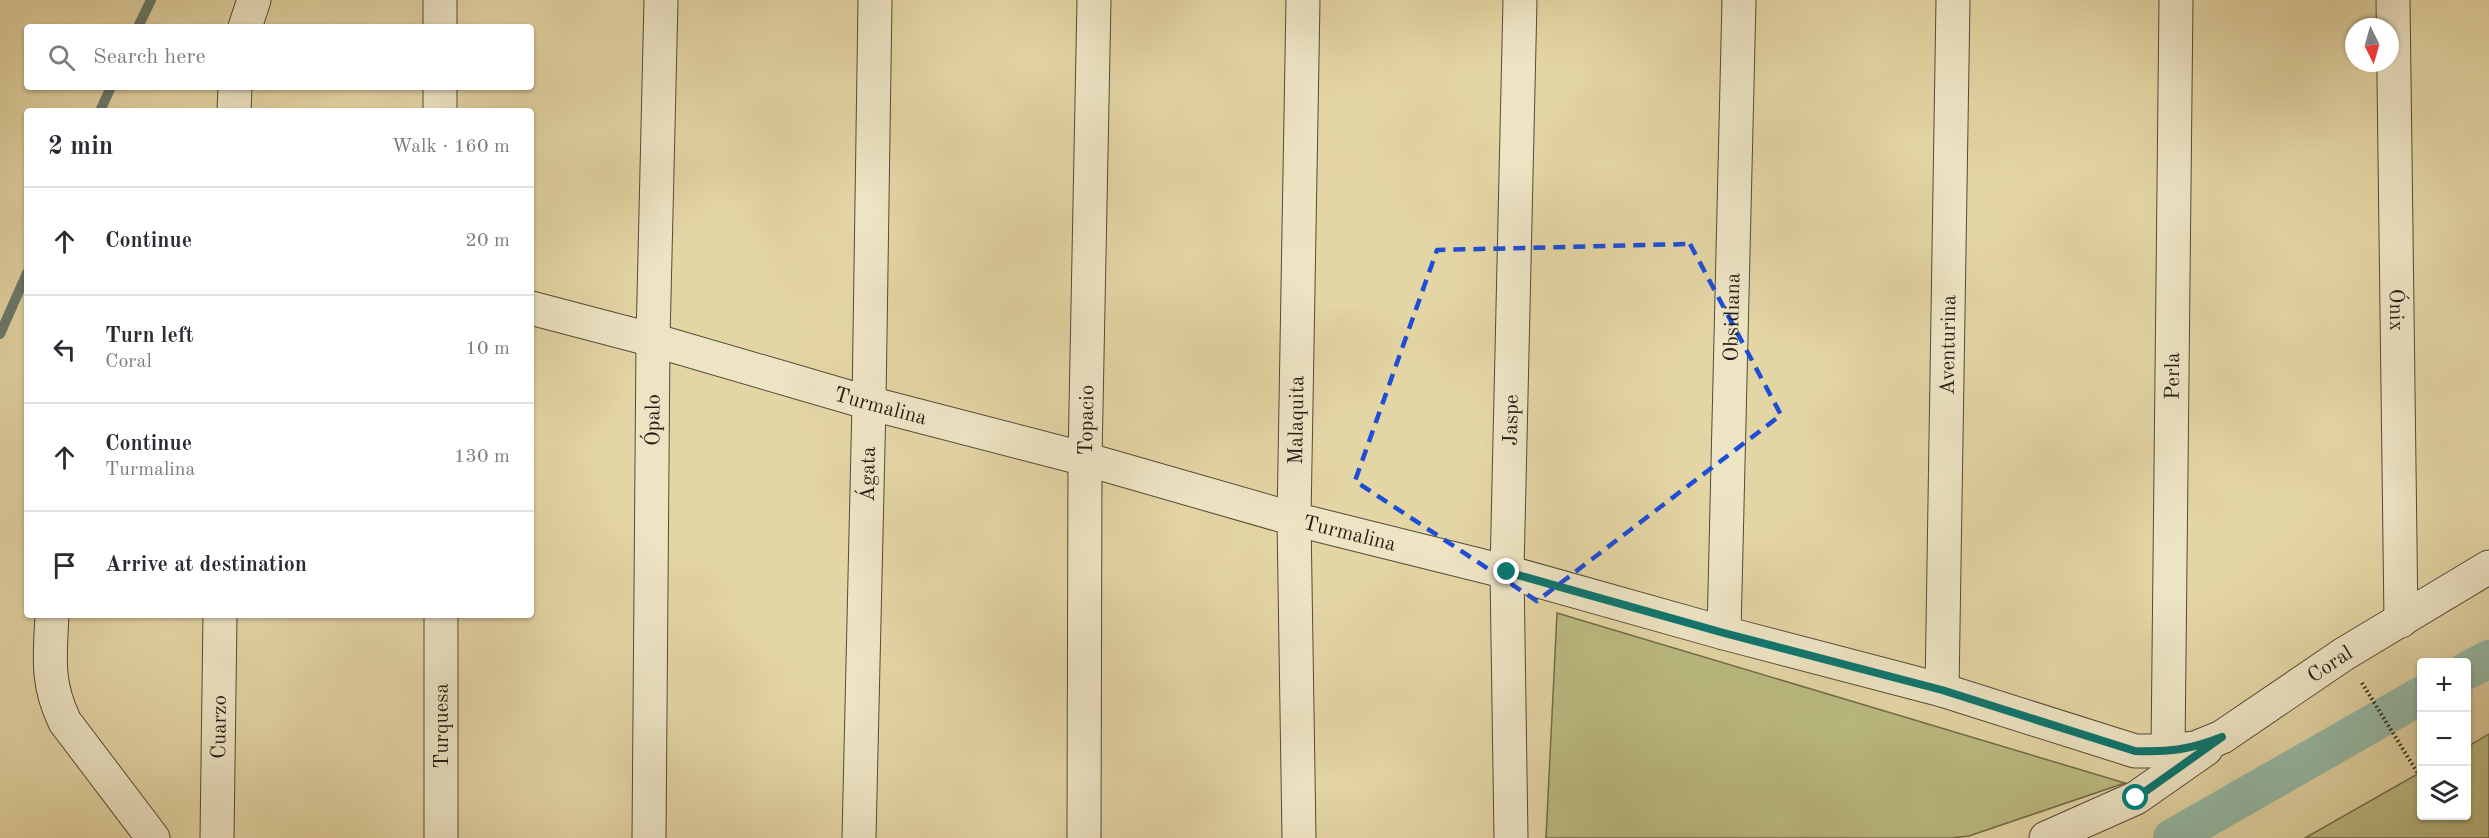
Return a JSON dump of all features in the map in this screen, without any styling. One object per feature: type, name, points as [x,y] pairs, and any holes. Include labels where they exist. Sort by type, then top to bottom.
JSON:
[{"type":"street","points":[[246,24],[254,0]]},
{"type":"street","points":[[440,0],[440,24]]},
{"type":"street","name":"Ópalo","points":[[649,838],[653,340],[661,0]]},
{"type":"street","name":"Ágata","points":[[859,838],[875,0]]},
{"type":"street","name":"Topacio","points":[[1084,838],[1085,459],[1094,0]]},
{"type":"street","name":"Malaquita","points":[[1299,838],[1294,519],[1303,0]]},
{"type":"street","name":"Jaspe","points":[[1511,838],[1507,572],[1520,0]]},
{"type":"street","name":"Obsidiana","points":[[1724,633],[1739,0]]},
{"type":"street","name":"Aventurina","points":[[1942,690],[1953,0]]},
{"type":"street","name":"Perla","points":[[2168,752],[2176,0]]},
{"type":"street","name":"Ónix","points":[[2393,0],[2401,621]]},
{"type":"street","points":[[234,108],[235,90]]},
{"type":"street","points":[[440,90],[440,108]]},
{"type":"street","name":"Turmalina","points":[[534,309],[653,340],[869,403],[1085,459],[1294,519],[1507,572],[1724,633],[1942,690],[2135,751],[2168,752]]},
{"type":"street","name":"Coral","points":[[2168,752],[2195,748],[2222,737],[2344,654],[2489,567]]},
{"type":"street","points":[[52,618],[50,676],[55,702],[65,722],[153,838]]},
{"type":"street","name":"Cuarzo","points":[[217,838],[220,618]]},
{"type":"street","name":"Turquesa","points":[[441,618],[441,838]]},
{"type":"street","points":[[2046,838],[2136,798],[2222,737]]},
{"type":"path","points":[[2358,676],[2417,773]]},
{"type":"highlighted area","points":[[1690,244],[1781,415],[1537,601],[1355,481],[1437,250]]},
{"type":"green space","points":[[1557,613],[2125,783],[1969,836],[1952,838],[1546,838]]},
{"type":"green space","points":[[2489,734],[2489,838],[2305,838],[2417,774],[2417,820],[2471,820],[2471,745]]},
{"type":"waterway","points":[[139,24],[151,0]]},
{"type":"waterway","points":[[101,108],[110,90]]},
{"type":"waterway","points":[[0,334],[24,280]]},
{"type":"waterway","points":[[2471,668],[2489,659]]},
{"type":"waterway","points":[[2172,838],[2417,698]]},
{"type":"route","points":[[1507,572],[1724,633],[1942,690],[2135,751],[2168,752],[2195,748],[2222,737],[2136,798]]}]
